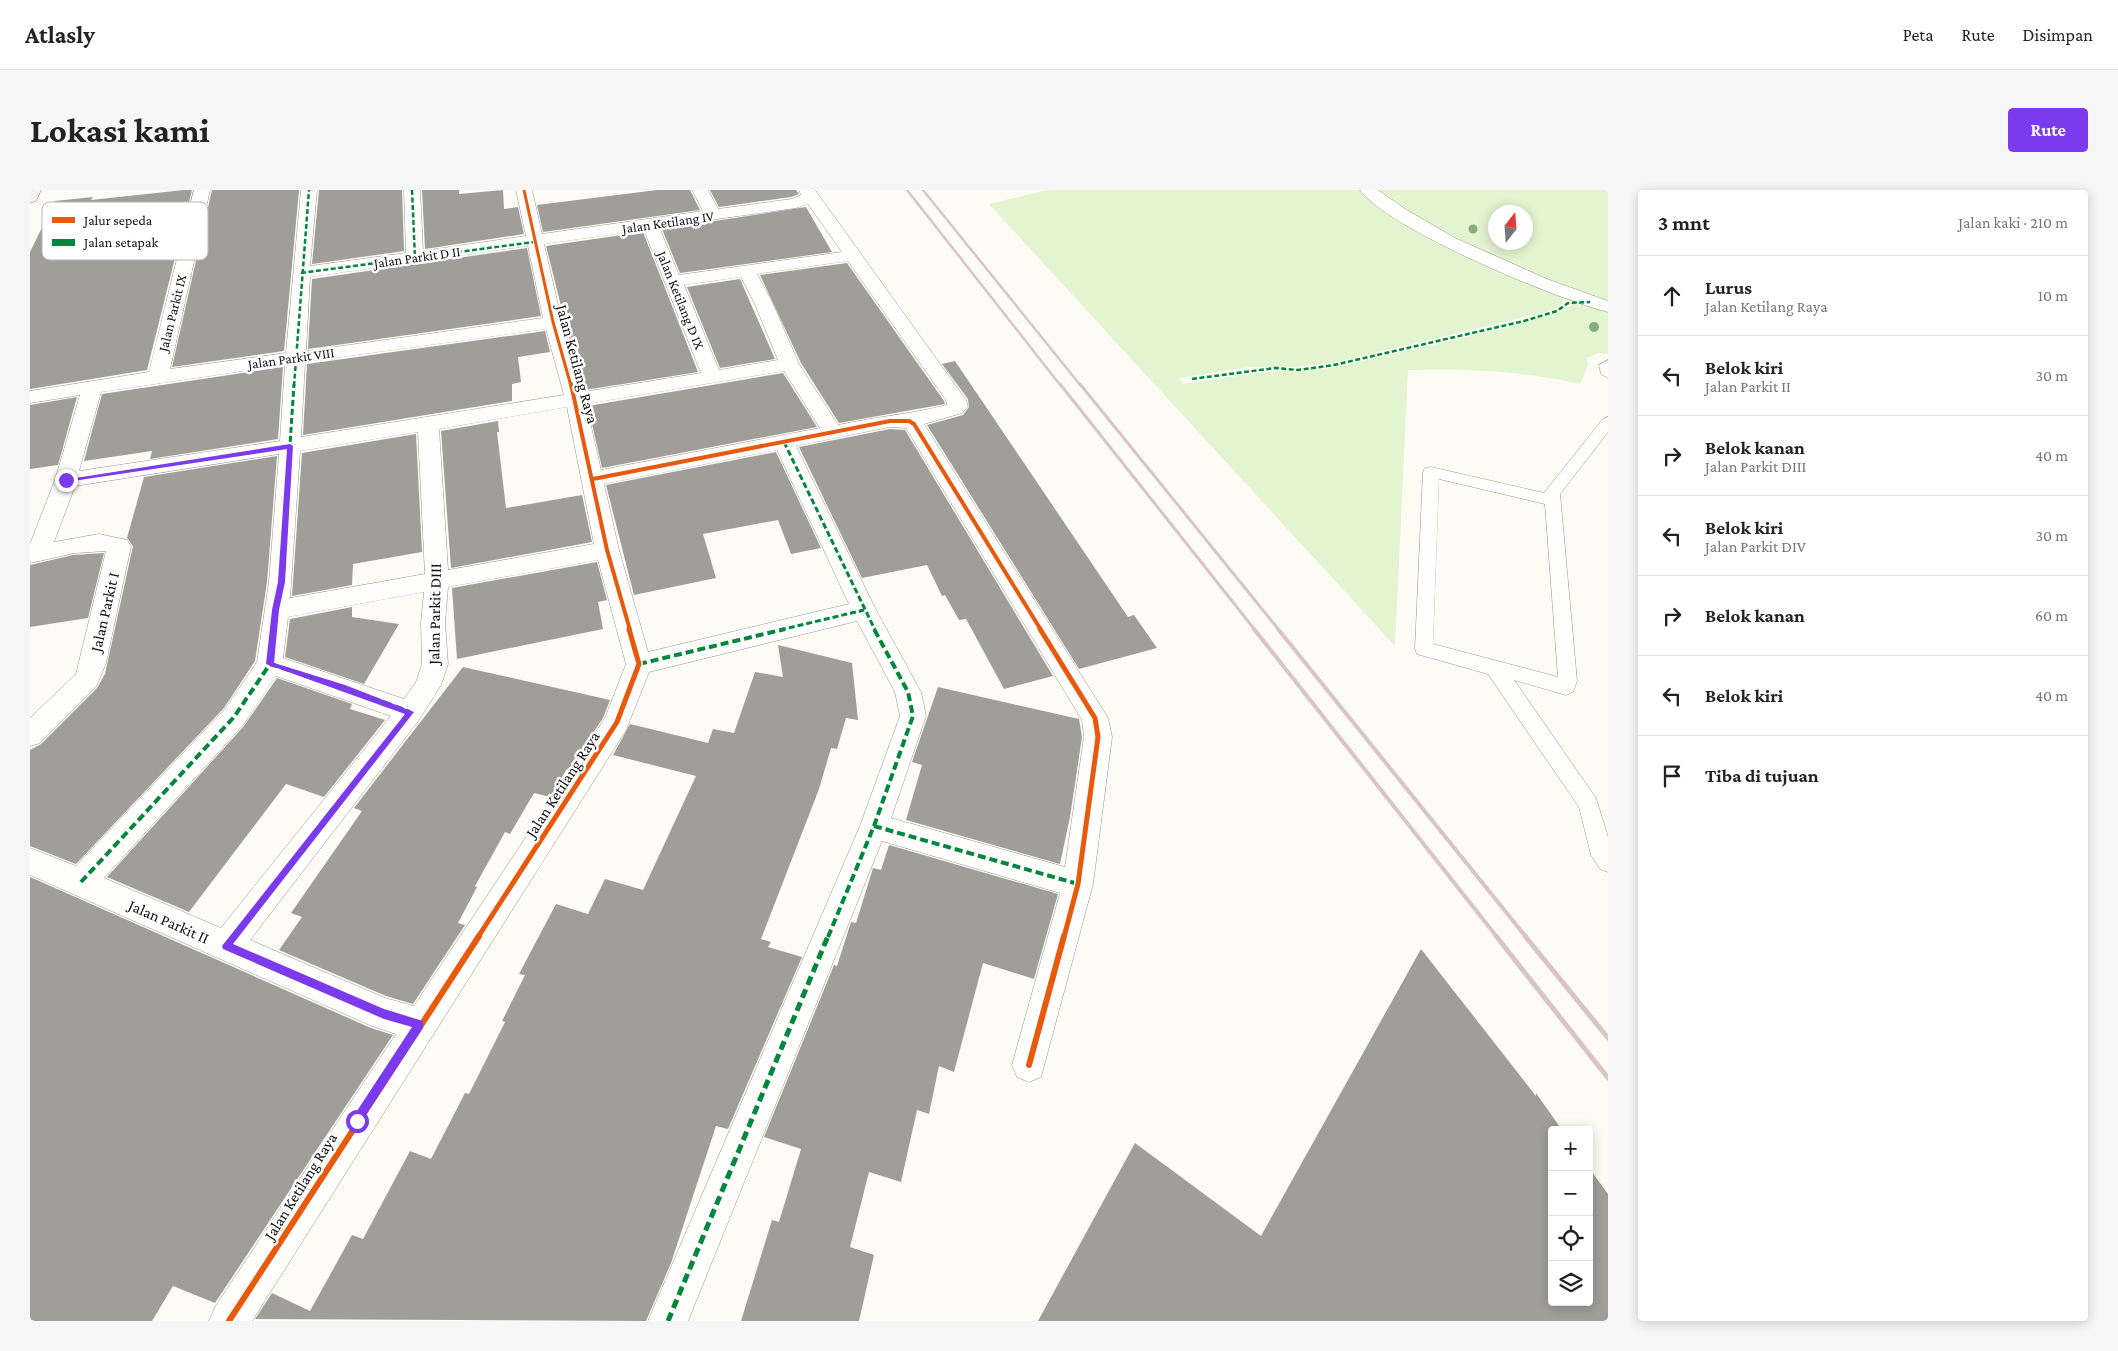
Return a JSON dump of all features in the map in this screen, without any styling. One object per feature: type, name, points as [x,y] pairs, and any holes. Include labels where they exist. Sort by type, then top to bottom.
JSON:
[{"type":"street","points":[[30,198],[33,190]]},
{"type":"street","points":[[81,882],[234,717],[270,664],[276,610],[282,582],[308,190]]},
{"type":"street","points":[[412,190],[415,258]]},
{"type":"street","name":"Jalan Ketilang Raya","points":[[229,1321],[617,722],[639,664],[607,550],[576,399],[553,322],[524,190]]},
{"type":"street","points":[[700,190],[712,216]]},
{"type":"street","points":[[1368,190],[1423,227],[1474,253],[1546,285],[1608,308]]},
{"type":"street","points":[[593,479],[832,431],[890,421],[909,420],[955,409],[958,406],[956,400],[854,255],[806,195]]},
{"type":"street","name":"Jalan Ketilang IV","points":[[534,242],[712,216],[806,195]]},
{"type":"street","name":"Jalan Ketilang D IX","points":[[650,225],[712,376]]},
{"type":"street","name":"Jalan Parkit D II","points":[[301,273],[534,242]]},
{"type":"street","points":[[674,281],[854,255]]},
{"type":"street","name":"Jalan Parkit IX","points":[[158,377],[186,260]]},
{"type":"street","points":[[746,270],[763,302],[789,364],[832,431]]},
{"type":"street","name":"Jalan Parkit VIII","points":[[30,397],[296,357],[553,322]]},
{"type":"street","points":[[66,480],[290,446],[789,364]]},
{"type":"street","points":[[34,554],[66,480],[92,388]]},
{"type":"street","points":[[909,420],[914,424],[1095,718],[1098,738],[1078,884],[1029,1065]]},
{"type":"street","name":"Jalan Parkit DIII","points":[[226,946],[410,712],[428,685],[435,664],[433,623],[436,580],[428,423]]},
{"type":"street","points":[[668,1321],[874,826],[913,716],[908,692],[864,610],[784,442]]},
{"type":"street","name":"Jalan Parkit I","points":[[30,735],[86,680],[92,663],[119,546],[111,542],[96,543],[34,554]]},
{"type":"street","points":[[276,610],[607,550]]},
{"type":"street","points":[[639,664],[864,610]]},
{"type":"street","points":[[270,664],[343,687],[410,712]]},
{"type":"street","points":[[874,826],[1078,884]]},
{"type":"street","name":"Jalan Parkit II","points":[[30,861],[384,1014],[420,1024]]},
{"type":"lane","points":[[1608,364],[1606,365],[1608,374]]},
{"type":"lane","points":[[1552,500],[1431,472],[1424,648],[1566,687],[1568,681],[1552,492],[1608,422]]},
{"type":"lane","points":[[1494,667],[1589,804],[1602,855],[1608,862]]},
{"type":"green space","points":[[1048,190],[1363,190],[1558,293],[1563,298],[1562,305],[1550,311],[1333,363],[1292,367],[1249,367],[1179,378],[1183,384],[1257,373],[1297,372],[1337,367],[1508,327],[1563,311],[1572,304],[1592,305],[1608,310],[1608,354],[1599,353],[1587,358],[1588,365],[1580,384],[1538,376],[1495,371],[1408,370],[1395,646],[989,204]]},
{"type":"green space","points":[[1372,190],[1608,190],[1608,305],[1475,251]]},
{"type":"building","points":[[192,190],[189,202],[55,202],[93,197],[91,200]]},
{"type":"building","points":[[212,190],[299,190],[284,351],[172,367],[196,260],[208,260],[208,208]]},
{"type":"building","points":[[319,190],[402,190],[404,251],[312,264]]},
{"type":"building","points":[[422,190],[459,190],[459,194],[503,190],[504,209],[518,207],[524,234],[425,249]]},
{"type":"building","points":[[657,190],[690,190],[700,210],[543,232],[537,205]]},
{"type":"building","points":[[710,190],[796,190],[799,194],[791,197],[719,207]]},
{"type":"building","points":[[806,207],[832,252],[680,273],[662,229]]},
{"type":"building","points":[[42,228],[42,260],[174,260],[147,370],[30,389],[30,252]]},
{"type":"building","points":[[643,232],[698,372],[585,390],[578,349],[572,350],[546,246]]},
{"type":"building","points":[[527,248],[541,316],[308,349],[312,279]]},
{"type":"building","points":[[847,263],[945,404],[839,423],[801,363],[760,275]]},
{"type":"building","points":[[740,279],[775,359],[720,368],[687,287]]},
{"type":"building","points":[[545,331],[550,352],[518,357],[521,382],[512,384],[512,401],[303,435],[307,364]]},
{"type":"building","points":[[955,361],[1128,617],[1134,615],[1157,648],[1079,669],[927,425],[963,415],[969,407],[968,399],[942,364]]},
{"type":"building","points":[[283,367],[278,439],[150,459],[152,451],[84,461],[102,394]]},
{"type":"building","points":[[783,373],[817,427],[602,468],[588,406]]},
{"type":"building","points":[[77,397],[58,465],[30,469],[30,405]]},
{"type":"building","points":[[498,421],[499,432],[497,432],[506,508],[582,495],[592,542],[451,568],[441,431]]},
{"type":"building","points":[[890,429],[905,430],[1053,676],[1004,689],[966,619],[959,620],[945,595],[942,596],[927,565],[862,578],[799,447]]},
{"type":"building","points":[[416,434],[422,552],[353,564],[352,585],[292,596],[302,453]]},
{"type":"building","points":[[776,452],[821,548],[791,554],[778,520],[703,534],[716,578],[634,595],[606,485]]},
{"type":"building","points":[[277,456],[267,582],[255,661],[224,708],[76,864],[30,846],[30,750],[41,744],[97,688],[105,674],[133,546],[127,538],[144,477]]},
{"type":"building","points":[[104,553],[88,618],[30,627],[30,565],[73,555]]},
{"type":"building","points":[[597,562],[607,600],[598,602],[603,629],[457,659],[452,588]]},
{"type":"building","points":[[352,607],[352,617],[399,624],[364,684],[285,657],[290,619]]},
{"type":"building","points":[[778,645],[852,663],[858,720],[846,718],[837,749],[831,748],[819,789],[761,939],[771,942],[768,947],[802,957],[728,1129],[716,1126],[671,1263],[646,1321],[255,1319],[272,1293],[310,1311],[352,1235],[363,1239],[410,1151],[431,1159],[465,1093],[469,1094],[505,1022],[502,1021],[525,975],[519,974],[556,904],[588,914],[605,879],[643,890],[696,776],[613,755],[630,724],[708,743],[713,729],[734,733],[755,672],[783,677]]},
{"type":"building","points":[[463,667],[610,700],[603,718],[550,797],[534,793],[510,834],[505,832],[475,886],[477,887],[458,923],[465,925],[413,1004],[386,996],[279,950],[302,917],[291,913],[362,811],[354,808]]},
{"type":"building","points":[[277,678],[352,704],[350,709],[385,720],[324,797],[286,784],[189,912],[107,877],[244,726]]},
{"type":"building","points":[[938,687],[1079,719],[1082,737],[1070,817],[1060,864],[906,820],[922,765],[912,762]]},
{"type":"building","points":[[889,845],[1058,894],[1034,979],[983,963],[954,1072],[939,1066],[929,1114],[917,1110],[901,1182],[869,1172],[850,1247],[874,1255],[859,1321],[741,1321],[772,1220],[779,1222],[801,1149],[764,1137],[834,965],[837,966],[851,922],[856,923],[873,868],[881,870]]},
{"type":"building","points":[[30,877],[371,1028],[393,1035],[215,1303],[173,1286],[152,1321],[30,1321]]},
{"type":"building","points":[[1421,949],[1536,1096],[1536,1093],[1559,1126],[1548,1126],[1548,1306],[1593,1306],[1593,1173],[1608,1194],[1608,1321],[1038,1321],[1135,1143],[1261,1236]]},
{"type":"railway","points":[[907,190],[1061,386]]},
{"type":"railway","points":[[923,190],[1081,386]]},
{"type":"railway","points":[[1060,384],[1255,630]]},
{"type":"railway","points":[[1080,384],[1279,630]]},
{"type":"railway","points":[[1254,629],[1497,937]]},
{"type":"railway","points":[[1278,629],[1526,937]]},
{"type":"railway","points":[[1496,936],[1608,1078]]},
{"type":"railway","points":[[1525,936],[1608,1038]]},
{"type":"marked path","points":[[81,882],[234,717],[270,664],[281,582],[301,273],[309,190]]},
{"type":"marked path","points":[[412,190],[415,258]]},
{"type":"marked path","points":[[301,273],[534,242]]},
{"type":"marked path","points":[[1192,379],[1275,368],[1298,370],[1334,365],[1524,321],[1557,311],[1568,303],[1590,302]]},
{"type":"marked path","points":[[668,1321],[874,826],[913,716],[908,692],[864,610],[784,442]]},
{"type":"marked path","points":[[639,664],[864,610]]},
{"type":"marked path","points":[[270,664],[343,687],[410,712]]},
{"type":"marked path","points":[[874,826],[1078,884]]},
{"type":"cycle path","points":[[229,1321],[617,722],[639,664],[607,550],[575,399],[553,322],[524,190]]},
{"type":"cycle path","points":[[593,479],[890,421],[909,421],[914,424],[1095,718],[1098,737],[1078,884],[1029,1065]]},
{"type":"route","points":[[66,480],[290,446],[282,582],[276,610],[270,664],[343,687],[410,712],[345,798],[226,946],[384,1014],[420,1024],[357,1121]]}]
